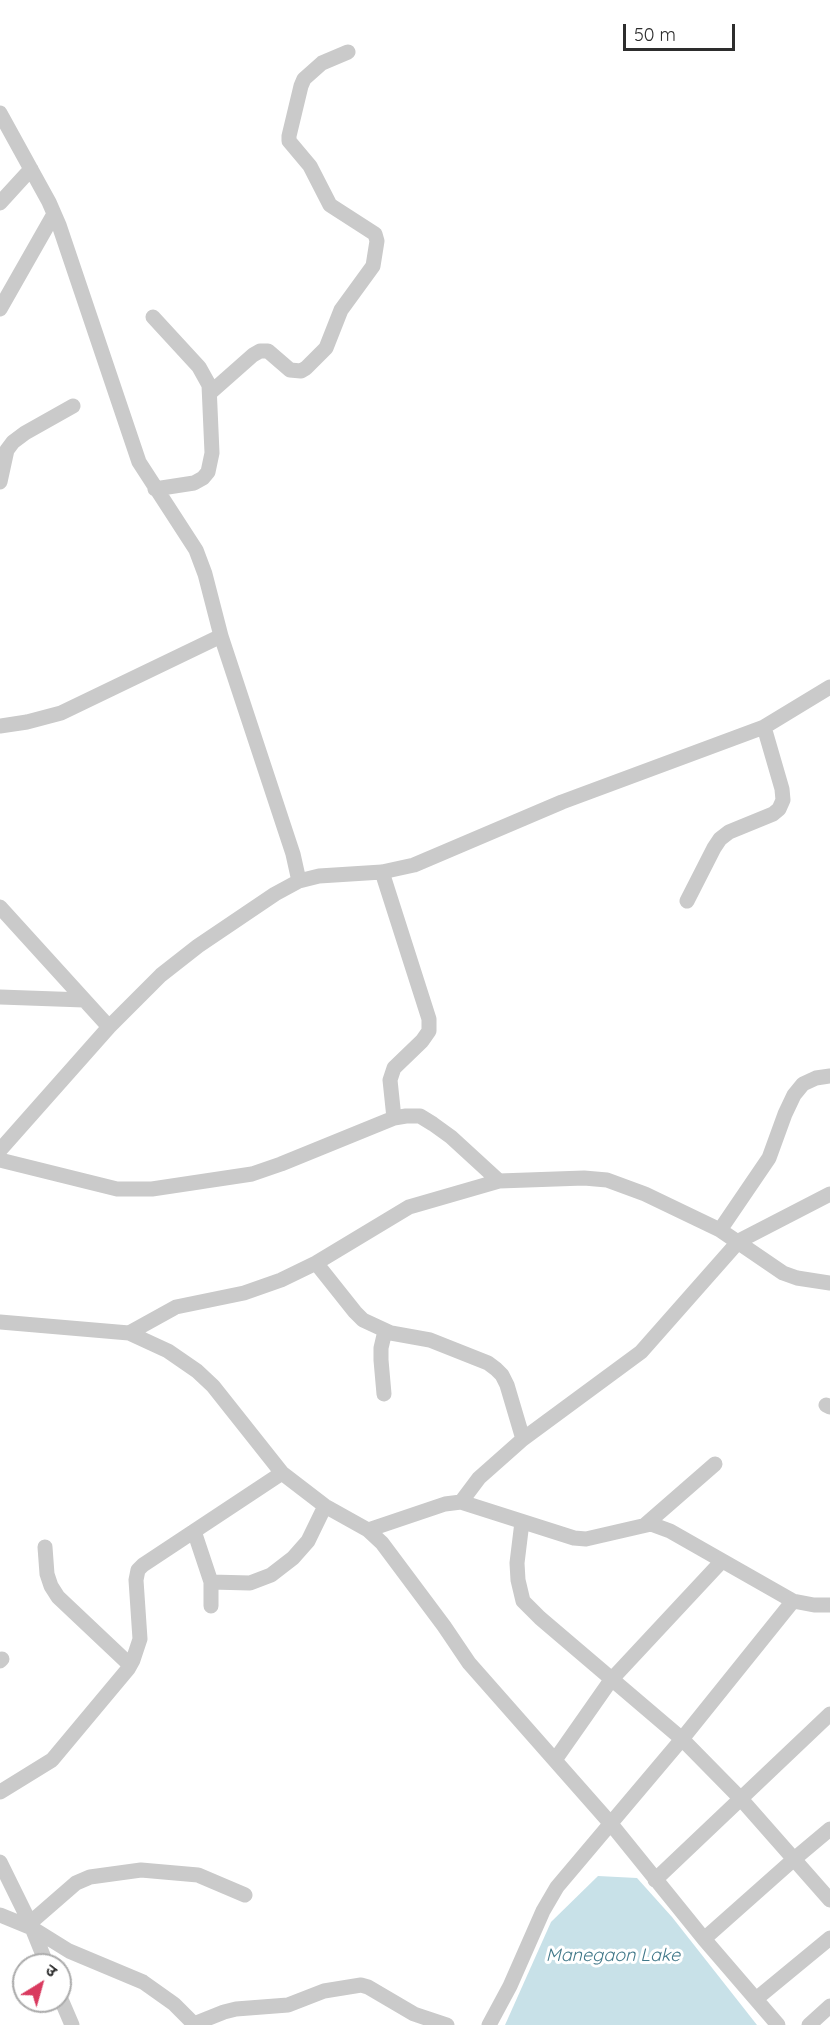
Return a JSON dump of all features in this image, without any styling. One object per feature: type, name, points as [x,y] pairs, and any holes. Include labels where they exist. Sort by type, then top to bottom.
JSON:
[{"type":"street","points":[[210,393],[260,351],[268,351],[291,370],[301,371],[306,368],[326,348],[341,310],[373,266],[377,241],[375,234],[330,205],[310,166],[289,141],[304,79],[322,63],[348,52]]},
{"type":"street","points":[[0,112],[54,214],[139,462],[196,550],[205,574],[221,636],[290,844],[299,881]]},
{"type":"street","points":[[0,203],[31,169]]},
{"type":"street","points":[[0,309],[54,214]]},
{"type":"street","points":[[153,317],[199,367],[209,385],[212,453],[208,472],[203,478],[194,483],[155,489]]},
{"type":"street","points":[[0,482],[7,450],[14,442],[25,433],[73,406]]},
{"type":"street","points":[[0,726],[61,713],[221,636]]},
{"type":"street","points":[[0,1150],[6,1132],[161,975],[275,894],[299,881],[319,876],[382,872],[414,865],[562,802],[764,727],[830,687]]},
{"type":"street","points":[[687,901],[720,839],[729,832],[772,814],[779,809],[783,800],[782,789],[764,727]]},
{"type":"street","points":[[382,872],[429,1019],[429,1031],[422,1041],[394,1068],[390,1080],[394,1118]]},
{"type":"street","points":[[0,907],[109,1027]]},
{"type":"street","points":[[0,998],[84,1000]]},
{"type":"street","points":[[720,1230],[769,1158],[794,1095],[803,1084],[816,1078],[830,1076]]},
{"type":"street","points":[[0,1160],[117,1189],[152,1189],[252,1174],[394,1118],[420,1116],[451,1137],[499,1182]]},
{"type":"street","points":[[129,1333],[176,1307],[244,1293],[281,1280],[316,1263],[399,1211],[499,1182],[584,1178],[607,1180],[645,1194],[720,1230],[783,1273],[796,1278],[829,1282]]},
{"type":"street","points":[[461,1502],[479,1478],[523,1439],[641,1352],[739,1241],[830,1194]]},
{"type":"street","points":[[316,1263],[363,1320],[386,1330],[430,1340],[496,1369],[507,1385],[523,1439]]},
{"type":"street","points":[[0,1322],[129,1333],[168,1351],[197,1371],[213,1386],[282,1473],[325,1506],[368,1530],[382,1543],[469,1663],[611,1824],[704,1939],[778,2025]]},
{"type":"street","points":[[384,1394],[381,1354],[386,1330]]},
{"type":"street","points":[[645,1525],[715,1464]]},
{"type":"street","points":[[0,1792],[52,1760],[130,1665],[140,1639],[136,1580],[138,1570],[148,1561],[282,1473]]},
{"type":"street","points":[[368,1530],[445,1504],[461,1502],[560,1535],[586,1539],[651,1524],[670,1531],[793,1601],[830,1605]]},
{"type":"street","points":[[211,1582],[250,1583],[271,1575],[304,1546],[325,1506]]},
{"type":"street","points":[[522,1522],[517,1563],[523,1601],[611,1680],[682,1739],[741,1799],[830,1900]]},
{"type":"street","points":[[194,1531],[211,1582],[211,1606]]},
{"type":"street","points":[[45,1547],[47,1574],[58,1597],[130,1665]]},
{"type":"street","points":[[555,1760],[611,1680],[722,1561]]},
{"type":"street","points":[[489,2025],[510,1986],[543,1911],[557,1887],[682,1739],[793,1601]]},
{"type":"street","points":[[655,1880],[830,1714]]},
{"type":"street","points":[[704,1939],[830,1829]]},
{"type":"street","points":[[0,1862],[42,1953]]},
{"type":"street","points":[[31,1926],[64,1892],[90,1877],[141,1870],[184,1873],[209,1878],[245,1895]]},
{"type":"street","points":[[0,1916],[31,1926],[69,1951],[143,1982],[174,2004],[195,2025],[236,2009],[288,2005],[324,1991],[361,1985],[414,2014],[447,2025]]},
{"type":"street","points":[[756,1999],[830,1938]]},
{"type":"street","points":[[809,2025],[830,2006]]},
{"type":"water","name":"Manegaon Lake","points":[[598,1876],[637,1878],[672,1917],[757,2025],[505,2025],[551,1922]]}]
